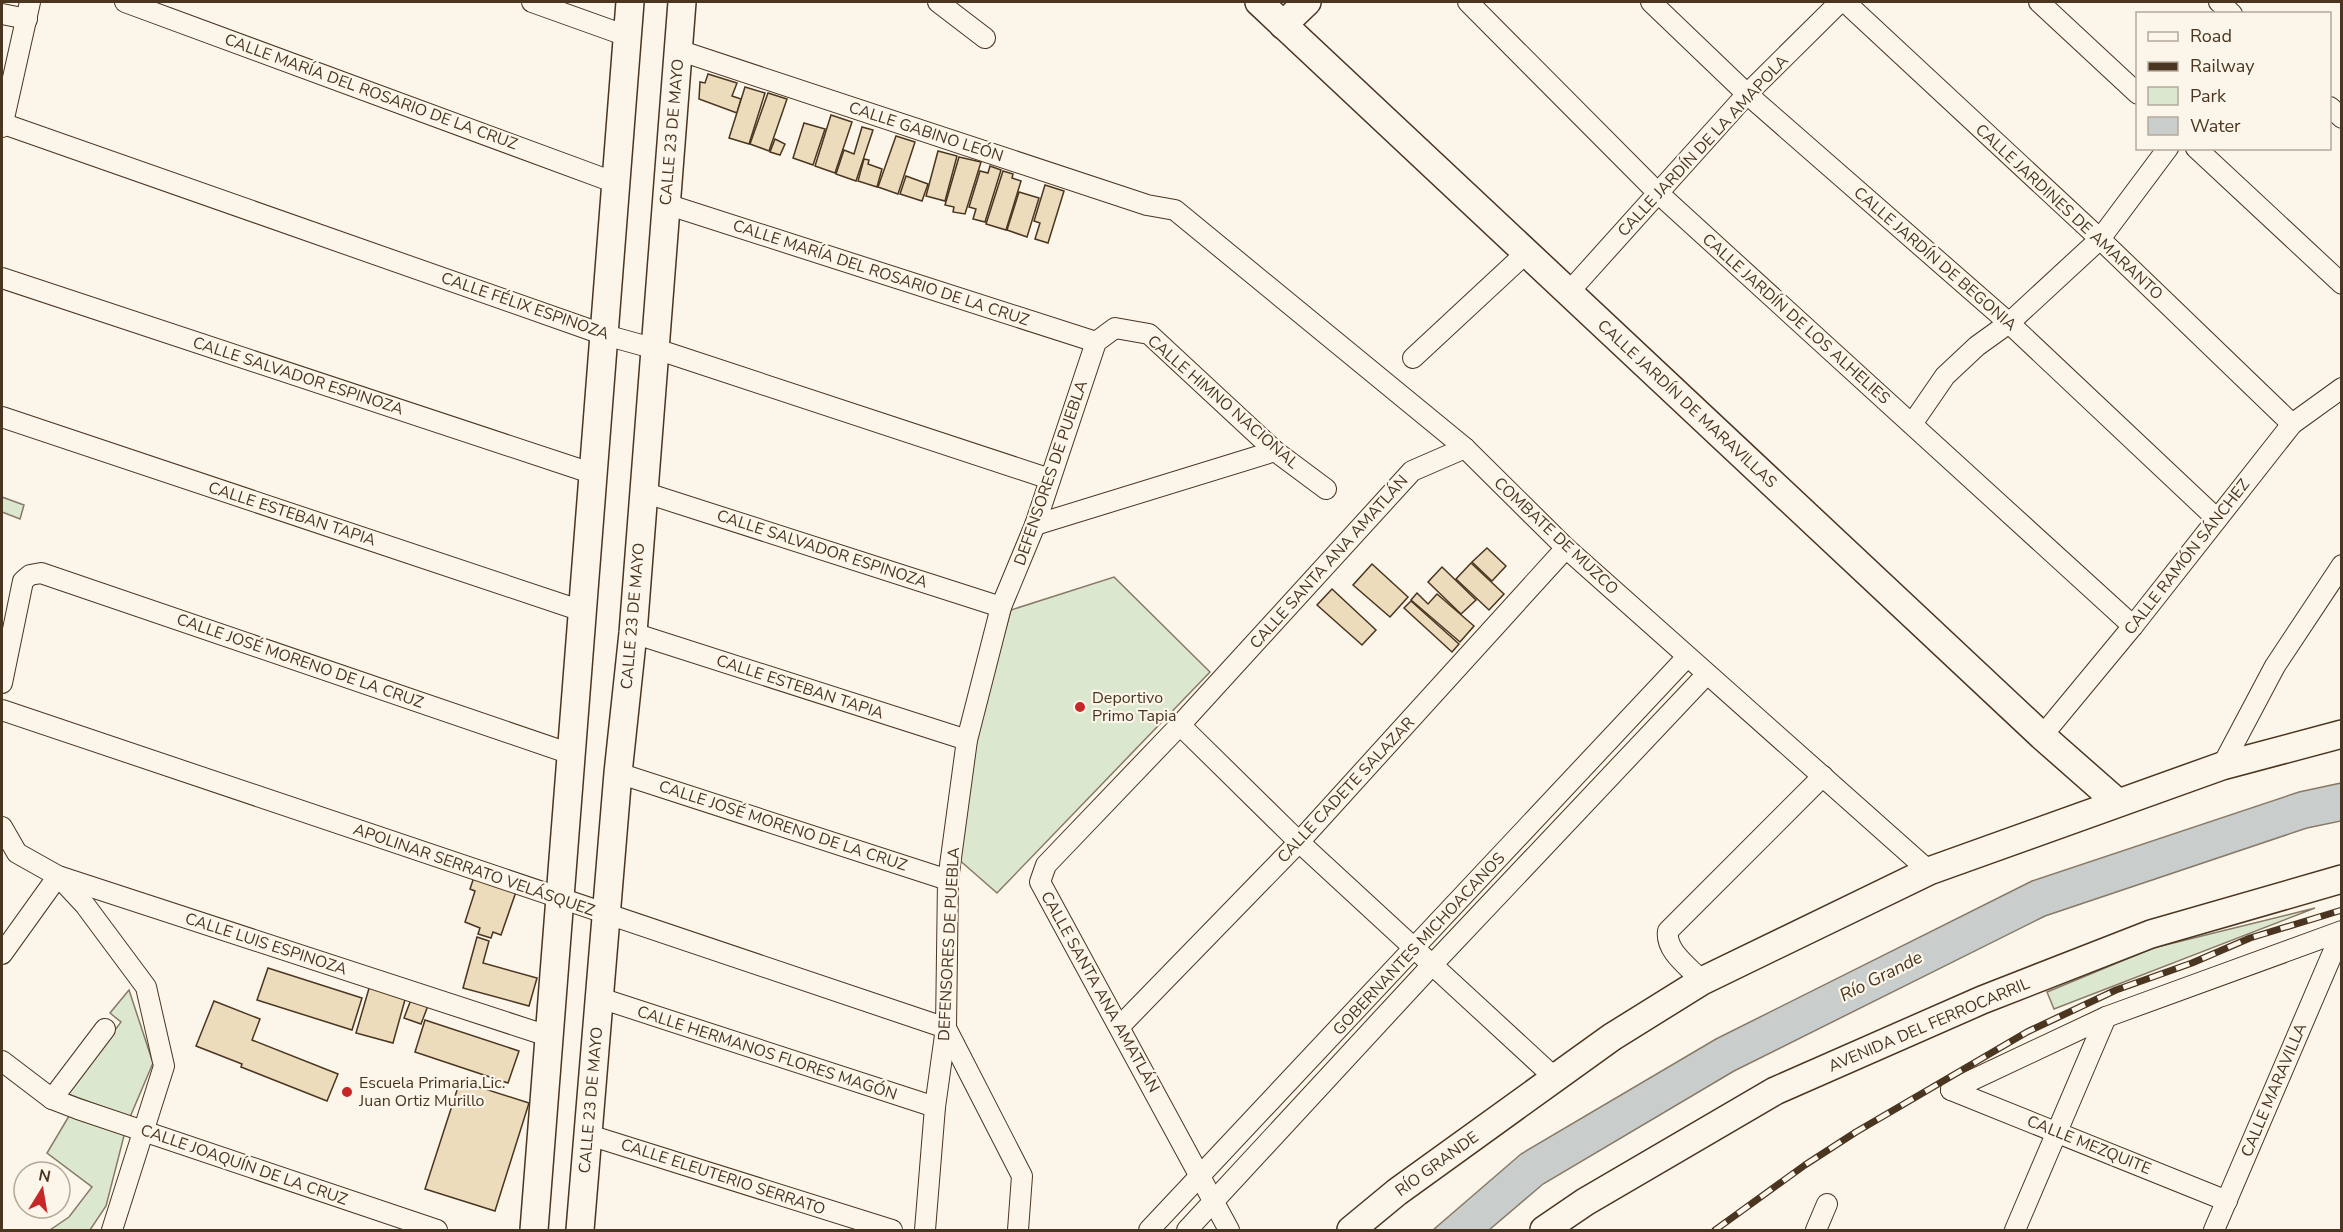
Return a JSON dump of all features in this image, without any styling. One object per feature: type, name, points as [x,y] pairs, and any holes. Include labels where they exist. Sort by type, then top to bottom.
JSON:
[{"type":"street","name":"CALLE MARÍA DEL ROSARIO DE LA CRUZ","points":[[125,2],[616,183]]},
{"type":"street","points":[[532,2],[627,36]]},
{"type":"street","points":[[534,1230],[630,2]]},
{"type":"street","name":"CALLE 23 DE MAYO","points":[[580,1230],[618,773],[633,633],[682,2]]},
{"type":"street","points":[[938,2],[985,38]]},
{"type":"street","name":"CALLE JARDÍN DE MARAVILLAS","points":[[1259,2],[2042,736],[2117,802]]},
{"type":"street","points":[[1283,25],[1307,2]]},
{"type":"street","name":"CALLE JARDÍN DE LOS ALHELIES","points":[[1468,2],[1658,193],[2133,626]]},
{"type":"street","name":"CALLE JARDÍN DE BEGONIA","points":[[1651,2],[1747,94],[2009,323],[2217,519]]},
{"type":"street","name":"CALLE JARDÍN DE LA AMAPOLA","points":[[1568,293],[1747,94],[1840,2]]},
{"type":"street","name":"CALLE JARDINES DE AMARANTO","points":[[1845,2],[2100,239],[2292,424]]},
{"type":"street","points":[[2039,2],[2136,91]]},
{"type":"street","points":[[2,14],[28,10],[3,126]]},
{"type":"street","name":"CALLE GABINO LEÓN","points":[[678,50],[1147,205],[1175,210]]},
{"type":"street","points":[[2331,107],[2342,118]]},
{"type":"street","name":"CALLE FÉLIX ESPINOZA","points":[[3,126],[605,335],[656,349],[1050,479]]},
{"type":"street","points":[[1912,424],[1945,376],[1977,346],[2009,323],[2100,239],[2167,150]]},
{"type":"street","points":[[2198,150],[2342,284]]},
{"type":"street","name":"CALLE MARÍA DEL ROSARIO DE LA CRUZ","points":[[666,204],[1096,342]]},
{"type":"street","name":"COMBATE DE MUZCO","points":[[1175,210],[1465,448],[1566,548],[1929,871]]},
{"type":"street","points":[[1413,358],[1526,253]]},
{"type":"street","name":"CALLE SALVADOR ESPINOZA","points":[[2,278],[594,474]]},
{"type":"street","name":"CALLE HIMNO NACIONAL","points":[[1096,342],[1114,328],[1149,334],[1275,451],[1326,489]]},
{"type":"street","name":"DEFENSORES DE PUEBLA","points":[[925,1230],[935,1107],[946,1028],[948,880],[967,740],[1001,607],[1035,525],[1096,342]]},
{"type":"street","name":"CALLE RAMÓN SÁNCHEZ","points":[[2042,736],[2133,626],[2292,424],[2342,388]]},
{"type":"street","name":"CALLE ESTEBAN TAPIA","points":[[2,417],[582,611]]},
{"type":"street","name":"CALLE SANTA ANA AMATLÁN","points":[[1229,1230],[1040,882],[1046,865],[1180,725],[1412,471],[1465,448]]},
{"type":"street","points":[[1035,525],[1275,451]]},
{"type":"street","name":"CALLE SALVADOR ESPINOZA","points":[[643,492],[1001,607]]},
{"type":"street","name":"CALLE CADETE SALAZAR","points":[[1120,1026],[1299,842],[1566,548]]},
{"type":"street","points":[[2222,766],[2275,666],[2342,565]]},
{"type":"street","name":"CALLE JOSÉ MORENO DE LA CRUZ","points":[[10,598],[23,581],[41,573],[571,753]]},
{"type":"street","points":[[2,683],[10,598]]},
{"type":"street","name":"CALLE ESTEBAN TAPIA","points":[[633,633],[967,740]]},
{"type":"street","name":"GOBERNANTES MICHOACANOS","points":[[1149,1230],[1688,657]]},
{"type":"street","name":"GOBERNANTES MICHOACANOS","points":[[1187,1230],[1433,964],[1707,674]]},
{"type":"street","name":"APOLINAR SERRATO VELÁSQUEZ","points":[[2,710],[946,1028]]},
{"type":"street","points":[[1180,725],[1299,842],[1555,1078]]},
{"type":"street","name":"RÍO GRANDE","points":[[1351,1230],[1397,1192],[1612,1037],[1702,981],[1929,871],[2222,766],[2342,734]]},
{"type":"street","name":"CALLE JOSÉ MORENO DE LA CRUZ","points":[[618,773],[948,880]]},
{"type":"street","points":[[1702,981],[1673,950],[1667,940],[1668,931],[1823,776]]},
{"type":"street","name":"CALLE LUIS ESPINOZA","points":[[2,827],[17,853],[58,876],[548,1036]]},
{"type":"street","points":[[2,954],[58,876],[85,905],[147,987],[164,1066],[112,1230]]},
{"type":"street","name":"AVENIDA DEL FERROCARRIL","points":[[1544,1230],[1585,1202],[1775,1091],[1982,1000],[2151,934],[2342,879]]},
{"type":"street","points":[[2015,1230],[2106,1017],[2342,931]]},
{"type":"street","name":"CALLE MARAVILLA","points":[[2214,1230],[2334,950]]},
{"type":"street","name":"CALLE HERMANOS FLORES MAGÓN","points":[[600,998],[935,1107]]},
{"type":"street","name":"CALLE MEZQUITE","points":[[2106,1017],[1951,1090],[2226,1201]]},
{"type":"street","points":[[946,1028],[1022,1176],[1018,1230]]},
{"type":"street","points":[[2,1061],[52,1099],[105,1029]]},
{"type":"street","name":"CALLE JOAQUÍN DE LA CRUZ","points":[[52,1099],[437,1230]]},
{"type":"street","name":"CALLE ELEUTERIO SERRATO","points":[[589,1135],[892,1230]]},
{"type":"street","points":[[1816,1230],[1827,1204]]},
{"type":"green space","points":[[2,497],[24,505],[20,519],[2,512]]},
{"type":"green space","name":"Deportivo Primo Tapia","points":[[1114,577],[1210,672],[997,893],[957,858],[974,742],[1011,610]]},
{"type":"green space","points":[[2315,908],[2054,1009],[2047,992],[2153,948]]},
{"type":"green space","points":[[129,990],[153,1063],[130,1117],[68,1094],[121,1022],[110,1013]]},
{"type":"green space","points":[[72,1111],[125,1132],[106,1206],[90,1230],[50,1230],[65,1220],[72,1220],[72,1213],[92,1187],[72,1172],[72,1160],[56,1160],[47,1153]]},
{"type":"water","name":"Río Grande","points":[[2341,783],[2341,821],[2307,828],[2045,916],[1734,1071],[1543,1184],[1489,1230],[1433,1230],[1521,1154],[1716,1039],[2032,881],[2299,792]]},
{"type":"building","points":[[708,74],[737,83],[732,96],[741,99],[737,113],[699,99],[700,82],[705,83]]},
{"type":"building","points":[[745,87],[765,93],[749,144],[729,138]]},
{"type":"building","points":[[768,93],[787,99],[769,151],[750,144]]},
{"type":"building","points":[[831,115],[852,122],[835,173],[815,166]]},
{"type":"building","points":[[804,123],[825,129],[813,165],[793,158]]},
{"type":"building","points":[[862,127],[873,130],[856,181],[836,174],[844,150],[854,154]]},
{"type":"building","points":[[896,136],[915,142],[898,194],[878,187]]},
{"type":"building","points":[[775,139],[785,144],[780,155],[770,152]]},
{"type":"building","points":[[938,151],[957,156],[945,201],[926,196]]},
{"type":"building","points":[[959,157],[981,162],[965,214],[953,212],[954,207],[945,205]]},
{"type":"building","points":[[864,159],[869,160],[868,164],[882,169],[877,187],[858,181]]},
{"type":"building","points":[[990,166],[1001,170],[985,222],[973,219],[976,209],[969,207],[980,171],[988,173]]},
{"type":"building","points":[[1003,171],[1013,174],[1012,178],[1021,181],[1006,230],[986,224]]},
{"type":"building","points":[[906,176],[928,184],[922,201],[900,194]]},
{"type":"building","points":[[1045,185],[1064,191],[1048,243],[1035,239],[1040,223],[1034,221]]},
{"type":"building","points":[[1019,192],[1039,198],[1027,237],[1007,230]]},
{"type":"building","points":[[1487,548],[1506,566],[1492,581],[1472,562]]},
{"type":"building","points":[[1471,563],[1504,594],[1489,610],[1456,579]]},
{"type":"building","points":[[1372,564],[1408,597],[1390,617],[1353,585]]},
{"type":"building","points":[[1442,567],[1476,600],[1461,614],[1428,582]]},
{"type":"building","points":[[1332,589],[1376,630],[1362,645],[1317,605]]},
{"type":"building","points":[[1417,593],[1428,604],[1437,594],[1474,626],[1460,642],[1411,600]]},
{"type":"building","points":[[1411,601],[1459,644],[1452,652],[1404,608]]},
{"type":"building","points":[[475,874],[517,889],[501,935],[493,932],[491,938],[478,934],[480,928],[465,922],[475,891],[470,889]]},
{"type":"building","points":[[477,937],[489,941],[483,963],[537,978],[529,1006],[463,988]]},
{"type":"building","points":[[268,968],[362,998],[352,1030],[257,1000]]},
{"type":"building","points":[[370,985],[406,996],[393,1043],[356,1033]]},
{"type":"building","points":[[412,997],[429,1003],[421,1024],[404,1018]]},
{"type":"building","points":[[214,1001],[260,1019],[252,1040],[338,1074],[327,1101],[241,1067],[242,1064],[196,1046]]},
{"type":"building","points":[[425,1020],[519,1051],[508,1083],[415,1052]]},
{"type":"building","points":[[460,1081],[529,1103],[495,1211],[425,1189]]},
{"type":"railway","points":[[1715,1230],[1805,1165],[1856,1132],[2027,1032],[2116,990],[2192,963],[2250,938],[2342,910]]},
{"type":"place","name":"Deportivo Primo Tapia","points":[[1080,707]]},
{"type":"place","name":"Escuela Primaria Lic. Juan Ortiz Murillo","points":[[347,1092]]}]
